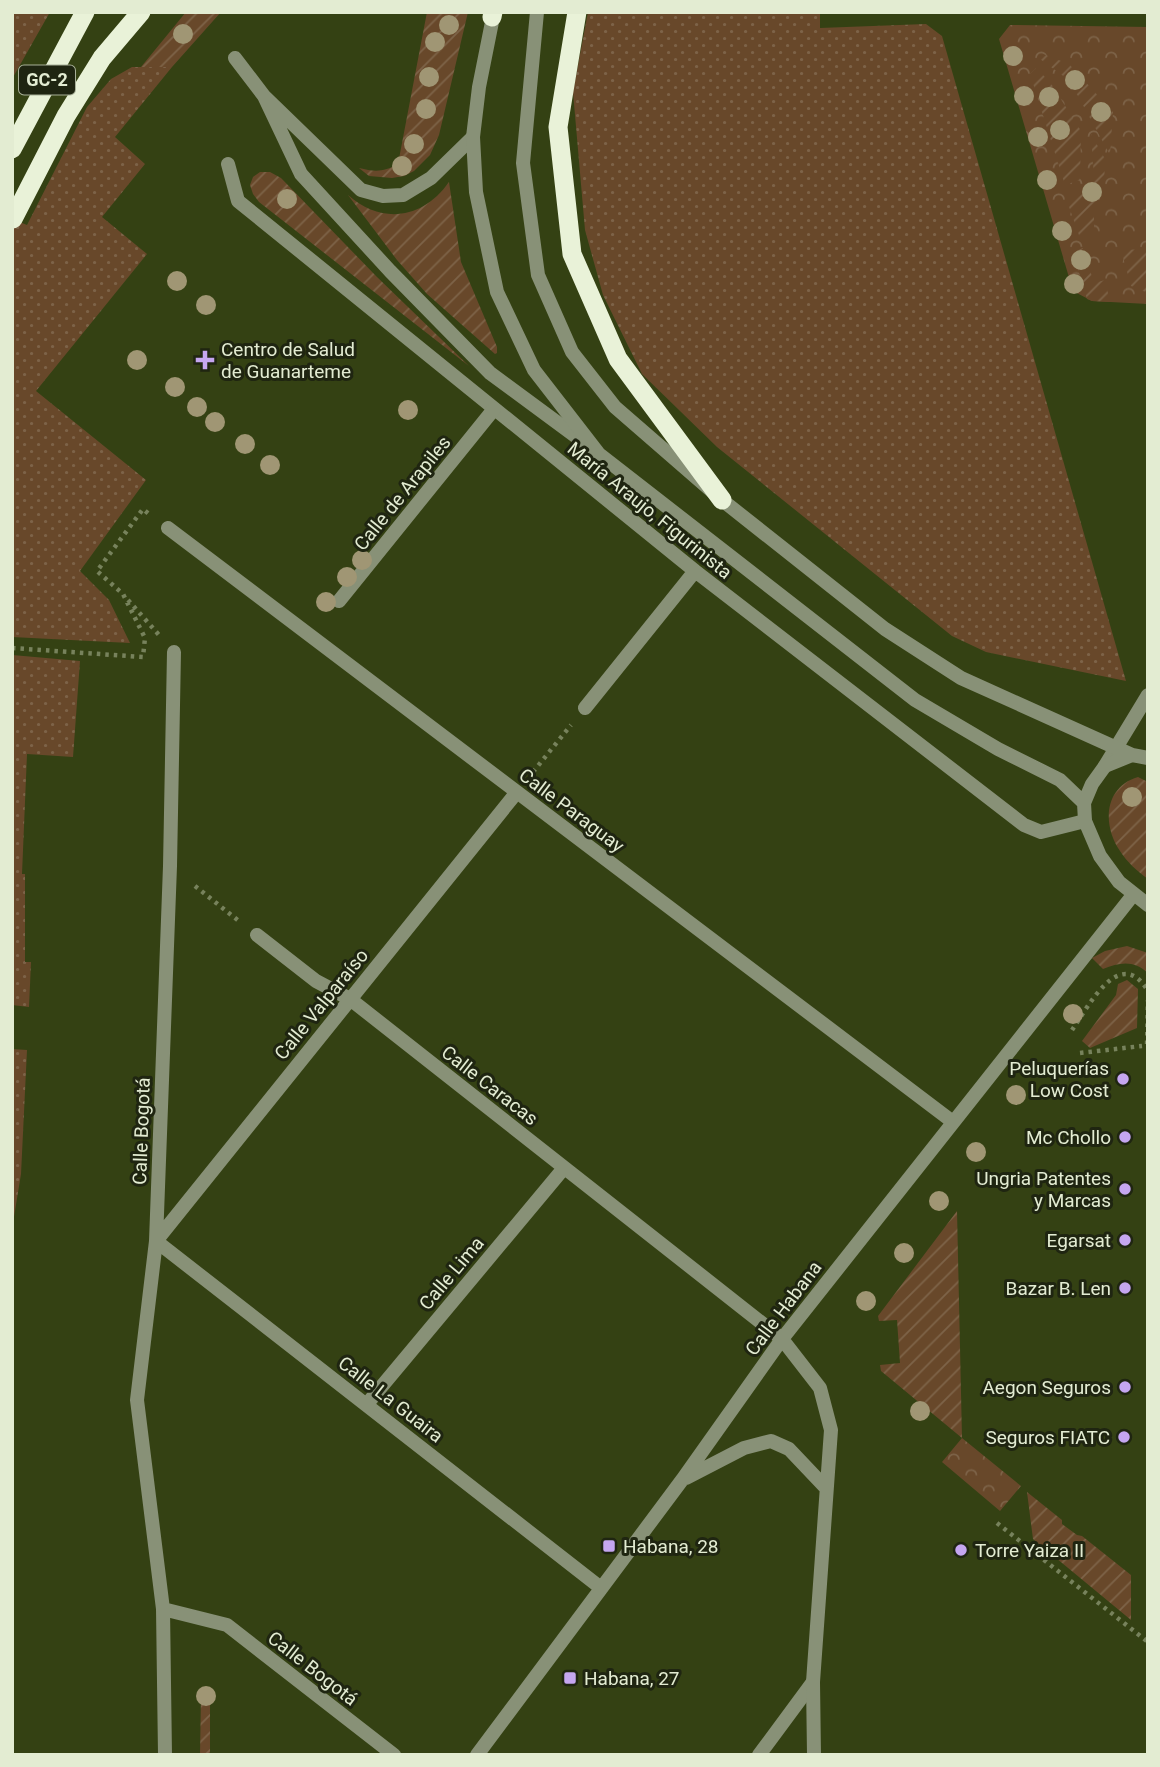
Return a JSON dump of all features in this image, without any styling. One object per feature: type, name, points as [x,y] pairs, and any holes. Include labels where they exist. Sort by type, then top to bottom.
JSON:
[{"type":"highway","name":"GC-2","points":[[12,149],[85,12]]},
{"type":"highway","points":[[13,219],[66,116],[102,58],[141,12]]},
{"type":"highway","points":[[576,12],[558,127],[572,254],[618,359],[722,500]]},
{"type":"street","points":[[537,12],[523,163],[538,275],[572,352],[614,407],[722,500],[885,629],[961,678],[1132,755],[1148,758]]},
{"type":"street","name":"María Araujo, Figurinista","points":[[493,14],[479,87],[473,137],[476,192],[497,292],[534,370],[599,454]]},
{"type":"street","points":[[234,58],[264,96],[360,190],[383,196],[403,195],[431,178],[473,137]]},
{"type":"street","name":"María Araujo, Figurinista","points":[[264,96],[301,174],[390,271],[490,373],[599,454],[915,700],[998,749],[1060,780],[1084,803]]},
{"type":"street","name":"María Araujo, Figurinista","points":[[228,164],[238,201],[695,571],[1024,825],[1041,832],[1085,821]]},
{"type":"street","name":"Calle de Arapiles","points":[[339,601],[494,409]]},
{"type":"street","name":"Calle Paraguay","points":[[168,528],[953,1122]]},
{"type":"street","points":[[585,708],[695,571]]},
{"type":"street","name":"Calle Bogotá","points":[[165,1755],[163,1609],[137,1400],[156,1241],[170,866],[174,652]]},
{"type":"street","points":[[1148,695],[1092,784],[1084,803],[1085,821],[1100,856],[1119,882],[1148,905]]},
{"type":"street","points":[[1105,766],[1132,755]]},
{"type":"street","name":"Calle Valparaíso","points":[[156,1241],[517,792]]},
{"type":"street","name":"Calle Habana","points":[[477,1755],[682,1480],[782,1339],[1133,895]]},
{"type":"street","name":"Calle Caracas","points":[[257,935],[316,981],[350,999],[782,1339],[820,1388],[831,1430],[813,1682],[814,1755]]},
{"type":"street","name":"Calle Lima","points":[[367,1404],[564,1168]]},
{"type":"street","name":"Calle La Guaira","points":[[156,1241],[601,1588]]},
{"type":"street","points":[[682,1480],[744,1448],[771,1441],[789,1449],[826,1488]]},
{"type":"street","name":"Calle Bogotá","points":[[163,1609],[227,1625],[394,1755]]},
{"type":"street","points":[[759,1755],[813,1682]]},
{"type":"path","points":[[168,528],[143,509],[97,571],[123,594],[174,652]]},
{"type":"path","points":[[12,648],[143,657],[145,638],[123,594]]},
{"type":"path","points":[[517,792],[585,708]]},
{"type":"path","points":[[170,866],[257,935]]},
{"type":"path","points":[[1072,1030],[1103,986],[1114,976],[1135,976],[1148,991]]},
{"type":"path","points":[[1080,1053],[1144,1045],[1148,1000]]},
{"type":"path","points":[[997,1523],[1148,1642]]},
{"type":"green space","points":[[12,12],[50,12],[12,79]]},
{"type":"green space","points":[[186,12],[221,12],[172,67],[141,67]]},
{"type":"green space","points":[[427,12],[468,12],[439,135],[430,155],[414,171],[392,178],[369,176],[359,168],[379,170],[398,164]]},
{"type":"green space","points":[[588,12],[820,12],[820,28],[926,24],[942,36],[1126,681],[986,652],[952,636],[717,447],[642,374],[603,295],[585,230],[573,92]]},
{"type":"green space","points":[[1010,25],[1148,27],[1148,304],[1092,301],[1073,291],[999,39]]},
{"type":"green space","points":[[1043,54],[1069,64],[1113,112],[1110,155],[1078,96],[1066,78],[1040,59]]},
{"type":"green space","points":[[132,67],[172,67],[115,137],[145,164],[102,217],[147,254],[36,391],[146,480],[80,571],[109,600],[130,643],[12,637],[12,219],[27,225],[87,107],[111,79]]},
{"type":"green space","points":[[1036,68],[1050,82],[1081,131],[1080,180],[1065,185],[1030,74]]},
{"type":"green space","points":[[1091,134],[1105,159],[1104,187],[1094,206],[1094,233],[1080,238],[1067,201],[1094,177]]},
{"type":"green space","points":[[260,172],[270,172],[281,178],[377,277],[469,366],[259,202],[250,185],[253,177]]},
{"type":"green space","points":[[449,182],[461,262],[497,347],[495,354],[427,294],[397,260],[348,195],[374,211],[402,214],[427,204]]},
{"type":"green space","points":[[1083,248],[1094,283],[1105,280],[1110,302],[1087,299],[1073,252]]},
{"type":"green space","points":[[1148,249],[1148,293],[1131,286],[1121,250]]},
{"type":"green space","points":[[12,655],[80,661],[73,757],[27,754],[22,874],[25,874],[25,962],[31,962],[29,1007],[12,1005]]},
{"type":"green space","points":[[1138,777],[1148,782],[1148,879],[1126,859],[1110,830],[1113,798],[1118,789]]},
{"type":"green space","points":[[1127,946],[1148,953],[1148,973],[1132,964],[1103,969],[1092,958],[1105,951]]},
{"type":"green space","points":[[1127,980],[1138,989],[1137,1028],[1090,1048],[1082,1041],[1116,995],[1118,984]]},
{"type":"green space","points":[[12,1049],[27,1050],[21,1174],[12,1229]]},
{"type":"green space","points":[[957,1211],[962,1438],[881,1371],[880,1365],[900,1363],[897,1320],[879,1321],[878,1316]]},
{"type":"green space","points":[[962,1438],[1021,1486],[1000,1511],[942,1462]]},
{"type":"green space","points":[[1027,1492],[1062,1520],[1062,1524],[1082,1536],[1131,1575],[1131,1620],[1033,1539]]},
{"type":"green space","points":[[205,1689],[210,1693],[210,1755],[200,1755],[201,1694]]},
{"type":"place","name":"Centro de Salud de Guanarteme","points":[[205,360]]},
{"type":"place","name":"Peluquerías Low Cost","points":[[1123,1079]]},
{"type":"place","name":"Mc Chollo","points":[[1125,1137]]},
{"type":"place","name":"Ungria Patentes y Marcas","points":[[1125,1189]]},
{"type":"place","name":"Egarsat","points":[[1125,1240]]},
{"type":"place","name":"Bazar B. Len","points":[[1125,1288]]},
{"type":"place","name":"Aegon Seguros","points":[[1125,1387]]},
{"type":"place","name":"Seguros FIATC","points":[[1124,1437]]},
{"type":"place","name":"Habana, 28","points":[[609,1546]]},
{"type":"place","name":"Torre Yaiza II","points":[[961,1550]]},
{"type":"place","name":"Habana, 27","points":[[570,1678]]}]
